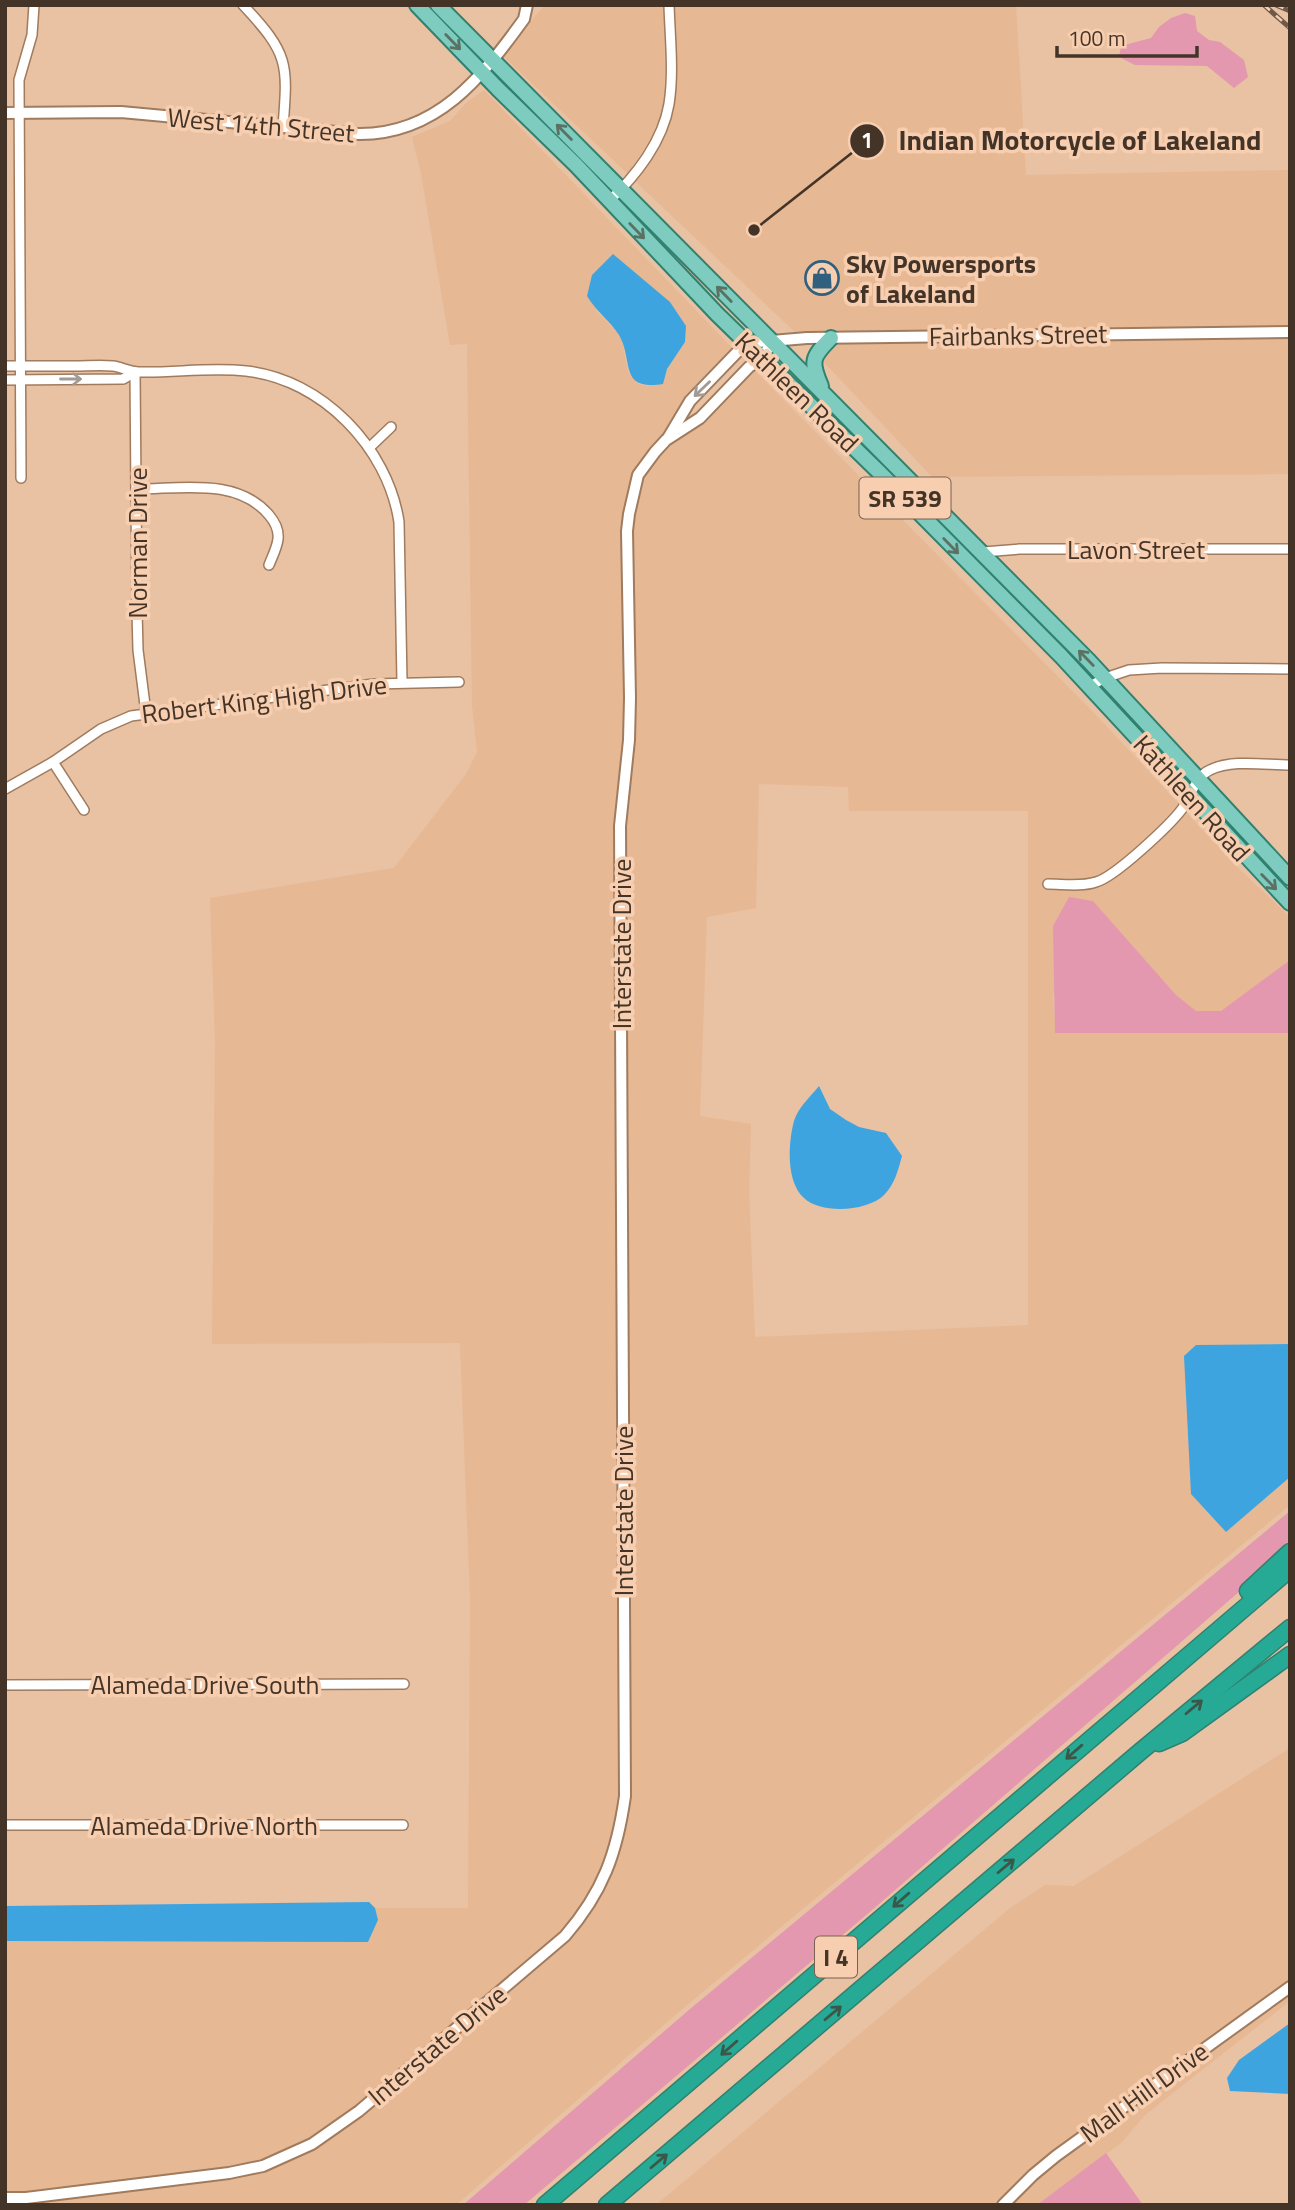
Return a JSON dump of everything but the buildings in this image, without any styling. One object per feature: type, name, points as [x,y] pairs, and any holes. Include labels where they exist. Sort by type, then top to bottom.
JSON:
[{"type":"highway","points":[[1126,1708],[1290,1552]]},
{"type":"highway","name":"I 4","points":[[545,2205],[1290,1569]]},
{"type":"highway","name":"I 4","points":[[607,2205],[1141,1751],[1290,1628]]},
{"type":"highway","points":[[1141,1751],[1182,1733],[1290,1655]]},
{"type":"main road","name":"Kathleen Road","points":[[417,5],[622,189],[983,552],[1284,867],[1290,878]]},
{"type":"main road","name":"Kathleen Road","points":[[438,5],[487,66],[609,201],[746,343],[879,472],[1090,687],[1290,903]]},
{"type":"main road","points":[[824,394],[813,366],[818,351],[831,338]]},
{"type":"street","points":[[21,478],[19,80],[32,35],[34,5]]},
{"type":"street","points":[[243,5],[279,49],[286,75],[283,127]]},
{"type":"street","name":"West 14th Street","points":[[5,113],[121,112],[358,134],[395,132],[415,125],[452,101],[487,66],[524,19],[527,5]]},
{"type":"street","points":[[609,201],[641,165],[665,123],[670,102],[669,5]]},
{"type":"street","name":"Fairbanks Street","points":[[746,343],[831,338],[1290,332]]},
{"type":"street","name":"Interstate Drive","points":[[666,440],[700,418],[749,367],[762,358],[772,342]]},
{"type":"street","name":"Interstate Drive","points":[[5,2198],[37,2197],[229,2173],[262,2165],[312,2144],[359,2111],[565,1936],[580,1918],[607,1874],[616,1849],[625,1796],[620,826],[630,698],[627,531],[638,475],[666,440],[690,401],[746,343]]},
{"type":"street","points":[[5,366],[113,366],[135,372],[246,371],[285,380],[326,404],[369,448],[384,470],[391,487],[399,522],[402,682]]},
{"type":"street","points":[[5,380],[123,379],[135,372]]},
{"type":"street","name":"Norman Drive","points":[[135,372],[138,650],[146,713]]},
{"type":"street","points":[[369,448],[391,427]]},
{"type":"street","points":[[136,489],[222,488],[249,497],[263,508],[278,530],[270,565]]},
{"type":"street","name":"Lavon Street","points":[[983,552],[1020,549],[1290,549]]},
{"type":"street","points":[[1090,687],[1105,678],[1129,670],[1290,669]]},
{"type":"street","name":"Robert King High Drive","points":[[5,789],[53,762],[101,729],[131,716],[342,687],[402,682],[460,682]]},
{"type":"street","points":[[53,762],[84,810]]},
{"type":"street","points":[[1048,884],[1084,884],[1109,876],[1181,810],[1206,772],[1224,764],[1290,765]]},
{"type":"street","name":"Alameda Drive South","points":[[5,1685],[404,1684]]},
{"type":"street","name":"Alameda Drive North","points":[[5,1825],[403,1825]]},
{"type":"street","name":"Mall Hill Drive","points":[[1003,2205],[1056,2157],[1290,1986]]},
{"type":"shaded area","points":[[545,5],[664,5],[665,102],[657,128],[628,174],[502,55]]},
{"type":"shaded area","points":[[674,5],[1016,5],[1026,175],[1290,170],[1290,327],[876,332],[831,330],[796,333],[635,181],[666,134],[674,104]]},
{"type":"shaded area","points":[[1185,13],[1195,16],[1197,31],[1209,40],[1220,42],[1244,60],[1248,77],[1234,88],[1207,66],[1135,65],[1119,57],[1121,46],[1151,38],[1159,27],[1171,18]]},
{"type":"shaded area","points":[[484,90],[734,350],[687,397],[663,436],[634,472],[624,740],[615,826],[620,1795],[616,1823],[602,1871],[589,1896],[562,1932],[356,2107],[310,2140],[261,2160],[228,2167],[5,2193],[5,1941],[368,1942],[378,1921],[375,1908],[468,1908],[470,1598],[460,1343],[212,1344],[215,1041],[210,898],[394,868],[466,774],[477,752],[472,706],[467,344],[450,345],[421,173],[412,137],[450,121],[466,103]],"holes":[[[595,310],[685,342],[667,369],[647,386],[639,384],[628,372],[622,341]]]},
{"type":"shaded area","points":[[1290,337],[1290,474],[932,477],[820,358],[833,343]]},
{"type":"shaded area","points":[[754,370],[1096,715],[1179,804],[1156,829],[1107,872],[1084,879],[1043,879],[1043,889],[1085,890],[1098,888],[1111,881],[1162,837],[1186,812],[1238,868],[1290,917],[1290,960],[1221,1011],[1196,1011],[1176,995],[1093,902],[1053,995],[1056,1033],[1290,1033],[1290,1344],[1196,1345],[1226,1532],[1290,1477],[1290,1505],[687,2005],[456,2205],[5,2205],[230,2178],[264,2171],[314,2149],[362,2115],[568,1940],[584,1921],[611,1877],[620,1850],[630,1796],[625,826],[634,515],[642,478],[658,455],[703,422]],"holes":[[[759,784],[848,787],[849,811],[1028,811],[1028,1325],[755,1337],[749,1191],[751,1124],[700,1116],[707,917],[756,908]]]},
{"type":"shaded area","points":[[1069,897],[1093,901],[1176,995],[1196,1011],[1221,1011],[1290,960],[1290,1033],[1055,1033],[1053,926]]},
{"type":"shaded area","points":[[1290,1511],[1290,1547],[1286,1551],[871,1911],[524,2205],[463,2205],[690,2009]]},
{"type":"shaded area","points":[[1290,1748],[1290,1980],[1053,2152],[997,2205],[656,2205],[1010,1908],[1045,1885],[1074,1886]]},
{"type":"shaded area","points":[[1290,1993],[1290,2001],[1145,2115],[1121,2143],[1037,2205],[1010,2205],[1058,2161]]},
{"type":"shaded area","points":[[1106,2153],[1143,2205],[1037,2205]]},
{"type":"water","points":[[613,254],[670,302],[686,326],[685,342],[667,369],[663,384],[639,383],[633,378],[619,335],[587,296],[592,275]]},
{"type":"water","points":[[819,1086],[830,1109],[859,1127],[886,1133],[902,1156],[891,1186],[884,1195],[867,1205],[845,1209],[822,1207],[804,1198],[794,1182],[790,1151],[794,1121]]},
{"type":"water","points":[[1290,1344],[1290,1477],[1226,1532],[1191,1494],[1184,1356],[1196,1345]]},
{"type":"water","points":[[369,1902],[375,1908],[378,1920],[368,1942],[5,1941],[5,1906]]},
{"type":"water","points":[[1290,2023],[1290,2094],[1230,2091],[1227,2078],[1239,2060]]},
{"type":"railway","points":[[1264,5],[1290,28]]},
{"type":"railway","points":[[1276,5],[1290,11]]},
{"type":"place","name":"Indian Motorcycle of Lakeland","points":[[754,230]]},
{"type":"place","name":"Sky Powersports of Lakeland","points":[[822,278]]}]
